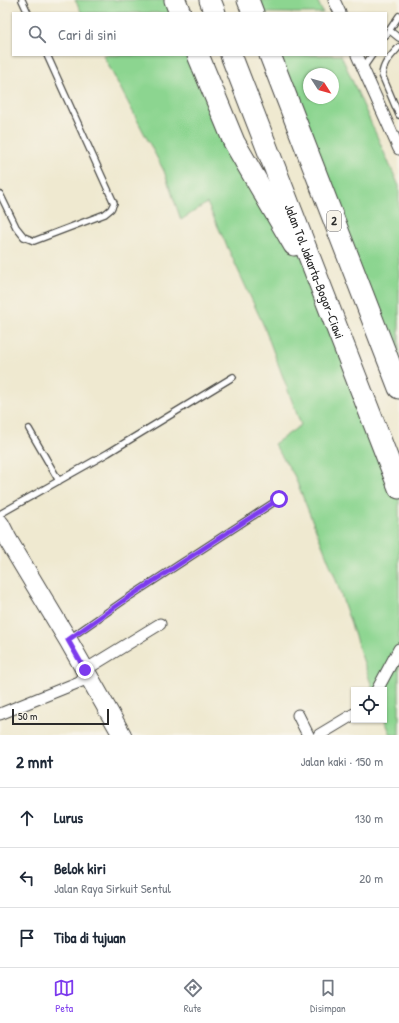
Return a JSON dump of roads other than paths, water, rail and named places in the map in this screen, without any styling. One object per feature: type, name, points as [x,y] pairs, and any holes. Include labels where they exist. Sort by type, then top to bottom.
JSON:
[{"type":"highway","points":[[175,0],[180,12]]},
{"type":"highway","points":[[210,0],[215,12]]},
{"type":"highway","points":[[248,0],[254,12]]},
{"type":"highway","points":[[198,56],[234,142],[326,299]]},
{"type":"highway","name":"Jalan Tol Jakarta–Bogor–Ciawi","points":[[231,56],[399,488]]},
{"type":"highway","name":"2","points":[[270,56],[399,388]]},
{"type":"main road","points":[[3,536],[68,640],[122,735]]},
{"type":"street","points":[[334,0],[340,12]]},
{"type":"street","points":[[357,56],[399,149]]},
{"type":"street","points":[[0,714],[87,674],[160,624]]},
{"type":"street","points":[[379,687],[399,649]]},
{"type":"street","points":[[298,715],[308,735]]},
{"type":"street","points":[[319,735],[351,716]]},
{"type":"lane","points":[[22,0],[28,12]]},
{"type":"lane","points":[[399,16],[387,33],[399,38]]},
{"type":"lane","points":[[399,47],[386,64],[382,75],[399,115]]},
{"type":"lane","points":[[0,194],[16,227],[24,237],[34,241],[105,214],[114,203],[47,56]]},
{"type":"lane","points":[[363,68],[371,56]]},
{"type":"lane","points":[[0,514],[108,453],[233,377]]},
{"type":"lane","points":[[30,429],[59,481]]},
{"type":"lane","points":[[68,640],[126,599],[279,499]]}]
